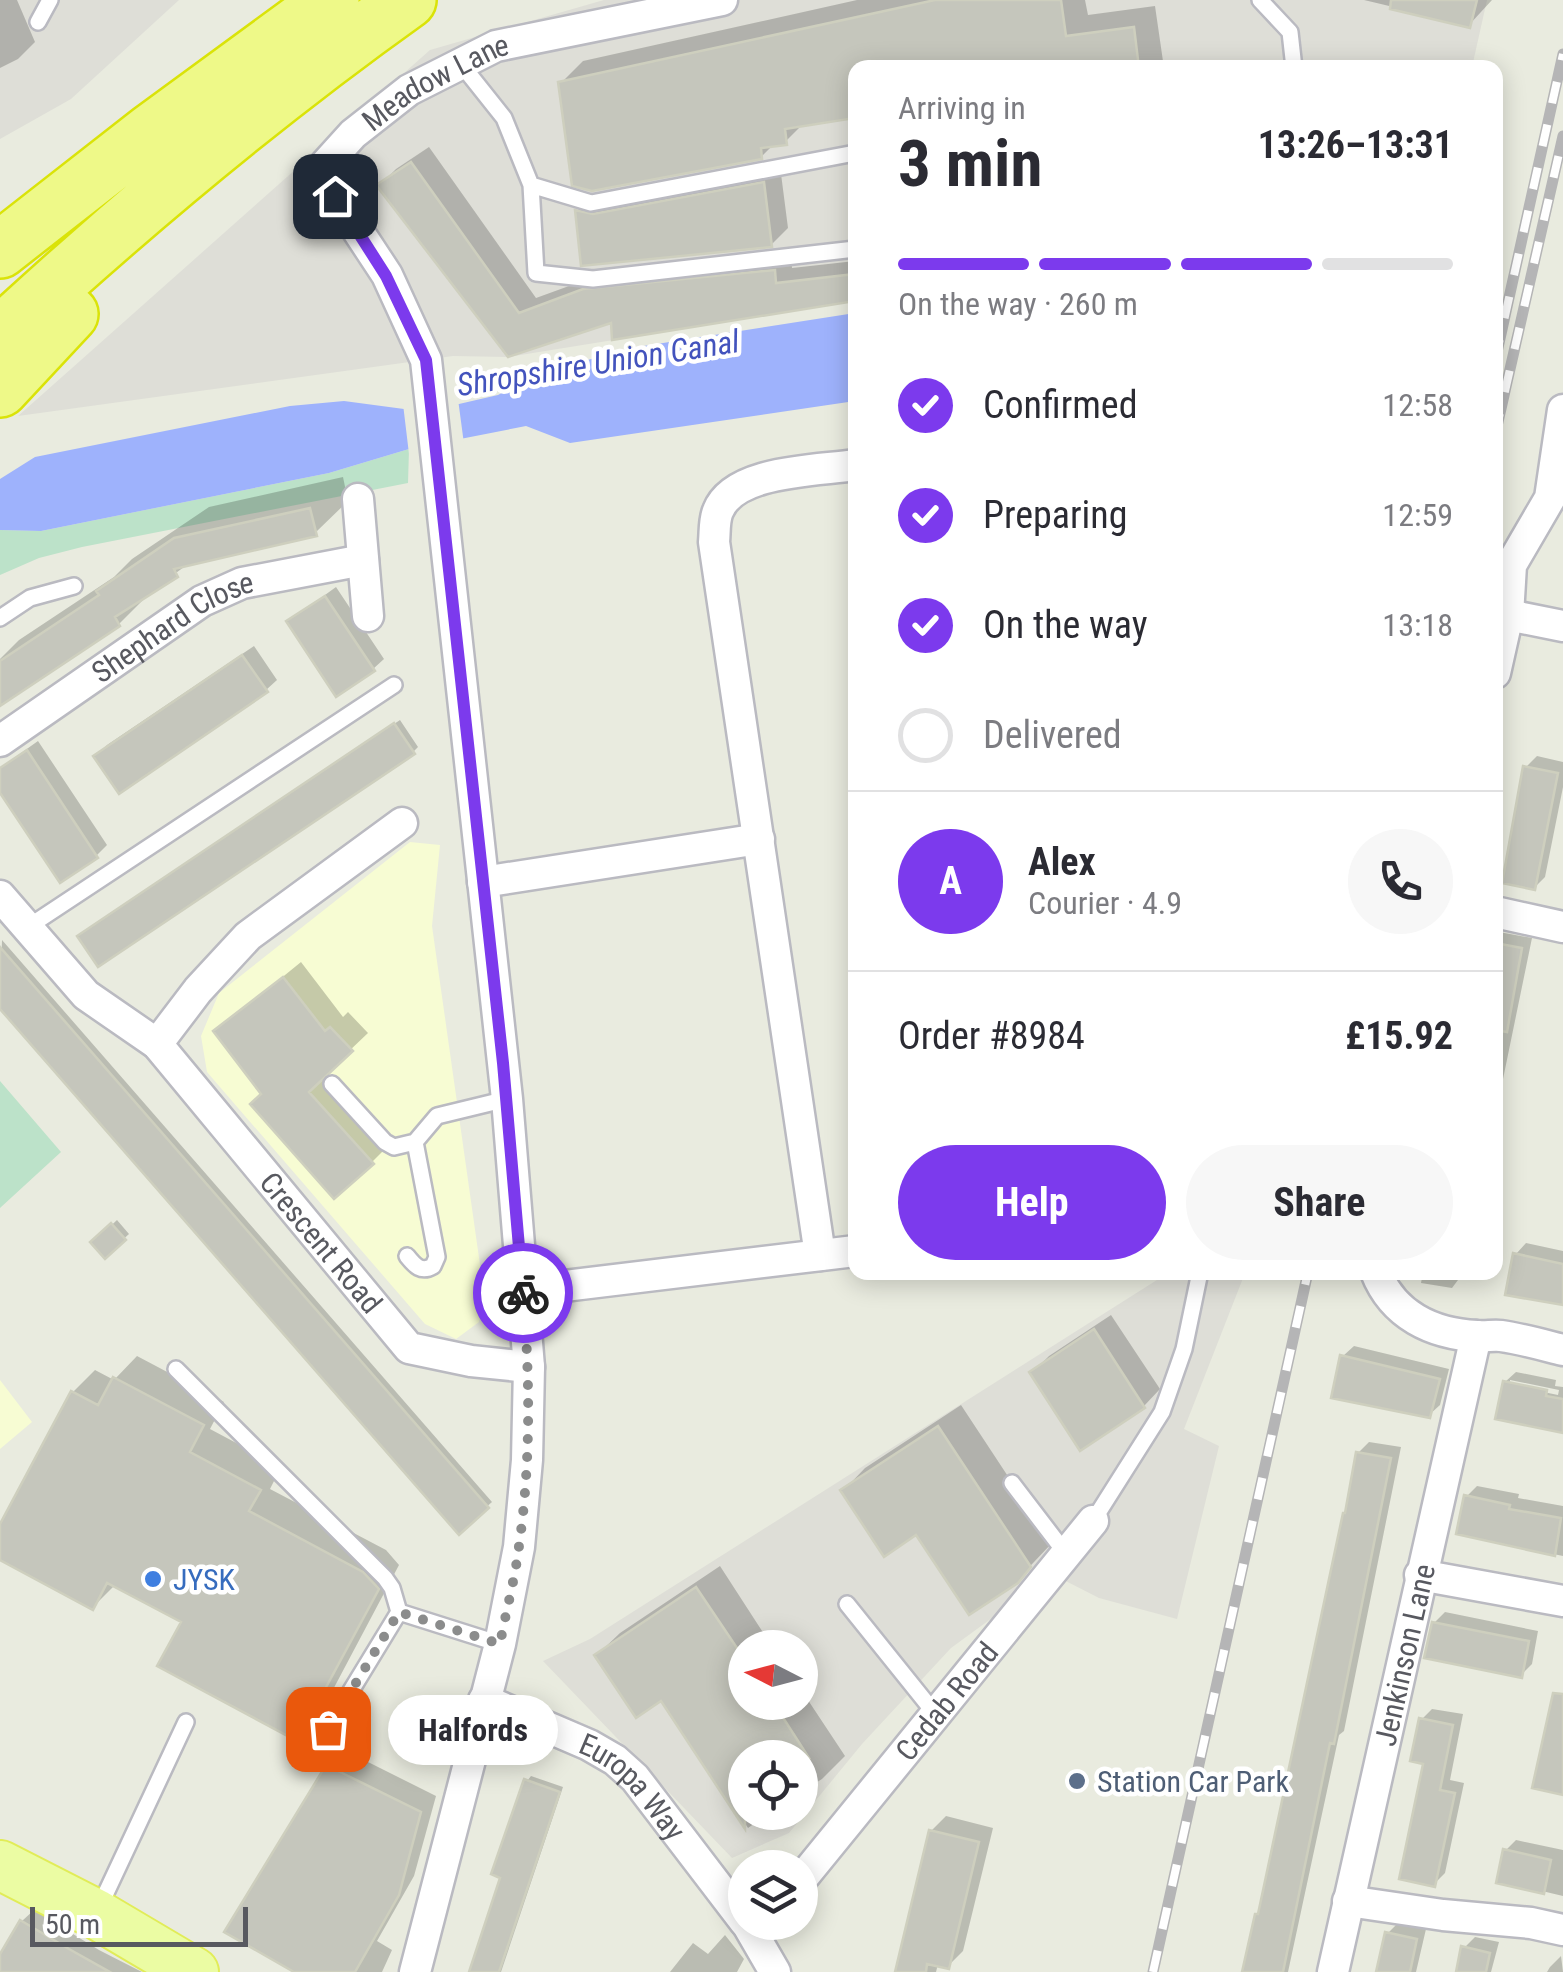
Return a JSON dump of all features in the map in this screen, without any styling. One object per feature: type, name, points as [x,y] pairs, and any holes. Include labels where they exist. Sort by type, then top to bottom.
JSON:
[{"type":"highway","points":[[0,250],[151,132],[331,0]]},
{"type":"highway","points":[[0,335],[75,266],[238,131],[336,51],[408,0]]},
{"type":"highway","points":[[0,390],[238,131]]},
{"type":"highway","points":[[0,274],[151,132]]},
{"type":"main road","points":[[5,1878],[96,1914],[194,1972]]},
{"type":"street","name":"Meadow Lane","points":[[484,882],[426,360],[386,276],[335,196],[324,166],[353,134],[409,90],[496,46],[722,0]]},
{"type":"street","points":[[1503,638],[1511,565],[1550,498],[1563,410]]},
{"type":"street","points":[[820,1255],[714,542],[718,509],[746,482],[848,466]]},
{"type":"street","points":[[358,499],[368,616]]},
{"type":"street","name":"Shephard Close","points":[[1,738],[202,601],[242,583],[364,560]]},
{"type":"street","points":[[1508,615],[1563,626]]},
{"type":"street","points":[[157,1044],[198,990],[248,936],[402,823]]},
{"type":"street","points":[[416,1972],[500,1644],[519,1547],[527,1460],[529,1367],[484,882],[758,838]]},
{"type":"street","name":"Crescent Road","points":[[14,912],[86,995],[157,1044],[408,1348],[471,1361],[529,1367]]},
{"type":"street","points":[[1503,914],[1563,927]]},
{"type":"street","points":[[523,1290],[848,1252]]},
{"type":"street","points":[[1379,1280],[1384,1292],[1409,1318],[1432,1328],[1476,1336],[1498,1335],[1563,1350]]},
{"type":"street","name":"Jenkinson Lane","points":[[1333,1972],[1476,1336]]},
{"type":"street","name":"Cedab Road","points":[[818,1859],[1093,1521]]},
{"type":"street","points":[[1420,1575],[1563,1601]]},
{"type":"street","name":"Europa Way","points":[[484,1700],[615,1760],[635,1778],[728,1894]]},
{"type":"street","points":[[1348,1902],[1563,1930]]},
{"type":"street","points":[[755,1940],[758,1972]]},
{"type":"street","name":"Europa Way","points":[[760,1940],[775,1972]]},
{"type":"lane","points":[[38,22],[50,0]]},
{"type":"lane","points":[[1260,0],[1290,32],[1293,60]]},
{"type":"lane","points":[[460,64],[504,118],[531,185],[536,273],[593,279],[848,250]]},
{"type":"lane","points":[[531,185],[591,203],[848,153]]},
{"type":"lane","points":[[0,618],[30,598],[74,586]]},
{"type":"lane","points":[[14,912],[394,685]]},
{"type":"lane","points":[[332,1084],[394,1147],[415,1142],[437,1116],[506,1099]]},
{"type":"lane","points":[[407,1256],[418,1268],[426,1270],[437,1257],[415,1142]]},
{"type":"lane","points":[[1093,1521],[1162,1412],[1184,1349],[1198,1280]]},
{"type":"lane","points":[[176,1370],[392,1588],[399,1612],[310,1758]]},
{"type":"lane","points":[[1012,1483],[1067,1555]]},
{"type":"lane","points":[[848,1604],[937,1716]]},
{"type":"lane","points":[[399,1612],[500,1644]]},
{"type":"lane","points":[[96,1914],[186,1722]]},
{"type":"shaded area","points":[[0,0],[179,0],[71,99],[0,139]]},
{"type":"shaded area","points":[[604,0],[1487,0],[1474,60],[848,60],[848,302],[508,357],[453,356],[18,416],[430,50]]},
{"type":"shaded area","points":[[409,449],[408,483],[82,547],[39,558],[0,575],[0,530],[41,531],[329,473]]},
{"type":"shaded area","points":[[410,842],[440,845],[432,926],[484,1293],[479,1322],[456,1339],[425,1324],[207,1072],[201,1036],[219,993]]},
{"type":"shaded area","points":[[0,1081],[61,1152],[0,1208]]},
{"type":"shaded area","points":[[1157,1280],[1242,1280],[1184,1429],[1219,1446],[1177,1619],[1099,1598],[1052,1574],[951,1648],[818,1798],[818,1740],[728,1740],[728,1830],[791,1830],[750,1850],[728,1850],[728,1854],[543,1661],[590,1639]]},
{"type":"shaded area","points":[[0,1380],[32,1422],[0,1449]]},
{"type":"water","name":"Shropshire Union Canal","points":[[848,314],[848,402],[570,443],[526,426],[409,449],[329,473],[41,531],[0,530],[0,479],[35,457],[290,406],[344,401],[404,409],[459,404],[498,395],[537,374],[631,348]]},
{"type":"pier","points":[[1563,167],[1560,222],[1503,256],[1503,190]]},
{"type":"pier","points":[[458,399],[464,444],[409,454],[403,404]]},
{"type":"building","points":[[935,0],[1061,0],[1066,36],[1134,27],[1138,60],[848,60],[848,119],[785,129],[787,145],[761,148],[762,159],[592,191],[572,186],[558,82]]},
{"type":"building","points":[[1391,0],[1477,0],[1470,28],[1390,9]]},
{"type":"building","points":[[411,162],[519,313],[583,289],[775,270],[776,283],[848,275],[848,302],[612,340],[611,323],[508,357],[376,185]]},
{"type":"building","points":[[764,182],[772,247],[581,266],[575,210],[593,214]]},
{"type":"building","points":[[310,508],[317,536],[174,569],[178,577],[115,617],[120,626],[0,706],[0,661],[99,595],[96,591],[174,538]]},
{"type":"building","points":[[325,596],[375,671],[336,697],[286,621]]},
{"type":"building","points":[[242,655],[268,692],[119,794],[93,756]]},
{"type":"building","points":[[394,723],[415,754],[98,967],[77,936]]},
{"type":"building","points":[[27,750],[98,858],[60,883],[0,793],[0,768]]},
{"type":"building","points":[[1523,766],[1558,773],[1535,890],[1503,883]]},
{"type":"building","points":[[1503,944],[1522,948],[1507,1032],[1503,1031]]},
{"type":"building","points":[[0,947],[489,1508],[459,1535],[0,1009]]},
{"type":"building","points":[[283,977],[325,1031],[330,1027],[353,1051],[309,1092],[374,1164],[334,1199],[250,1104],[261,1094],[213,1031]]},
{"type":"building","points":[[111,1223],[126,1240],[105,1259],[90,1242]]},
{"type":"building","points":[[1513,1253],[1563,1264],[1563,1305],[1505,1295]]},
{"type":"building","points":[[1094,1329],[1145,1408],[1080,1451],[1029,1372]]},
{"type":"building","points":[[1340,1355],[1440,1379],[1430,1418],[1331,1398]]},
{"type":"building","points":[[113,1377],[204,1425],[190,1452],[261,1490],[249,1511],[363,1572],[379,1589],[297,1741],[157,1666],[181,1622],[107,1583],[93,1610],[0,1560],[0,1524],[71,1391],[98,1405]]},
{"type":"building","points":[[1503,1381],[1547,1390],[1546,1396],[1563,1399],[1563,1433],[1495,1419]]},
{"type":"building","points":[[938,1426],[1031,1567],[1018,1583],[969,1615],[916,1535],[884,1557],[840,1490]]},
{"type":"building","points":[[1356,1452],[1391,1458],[1334,1744],[1330,1743],[1283,1972],[1242,1972],[1258,1914]]},
{"type":"building","points":[[1464,1495],[1510,1505],[1509,1509],[1561,1518],[1555,1556],[1456,1534]]},
{"type":"building","points":[[696,1587],[728,1635],[728,1720],[785,1720],[797,1740],[728,1740],[728,1803],[661,1701],[636,1718],[594,1655]]},
{"type":"building","points":[[1432,1622],[1529,1641],[1522,1678],[1424,1658]]},
{"type":"building","points":[[1553,1693],[1563,1694],[1563,1795],[1532,1788]]},
{"type":"building","points":[[1419,1718],[1453,1725],[1440,1790],[1455,1793],[1435,1887],[1399,1879],[1423,1764],[1410,1761]]},
{"type":"building","points":[[326,1765],[421,1812],[399,1895],[355,1972],[294,1972],[224,1932]]},
{"type":"building","points":[[524,1779],[560,1792],[499,1972],[469,1972],[500,1878],[491,1874]]},
{"type":"building","points":[[929,1830],[979,1842],[949,1969],[927,1964],[926,1972],[895,1972]]},
{"type":"building","points":[[1503,1849],[1551,1860],[1544,1894],[1496,1883]]},
{"type":"building","points":[[20,1920],[110,1972],[0,1972],[0,1954]]},
{"type":"building","points":[[1385,1932],[1417,1939],[1410,1972],[1376,1972]]},
{"type":"building","points":[[1461,1946],[1490,1953],[1486,1972],[1456,1972]]},
{"type":"railway","points":[[1503,325],[1563,54]]},
{"type":"railway","points":[[1503,400],[1563,136]]},
{"type":"railway","points":[[1153,1972],[1306,1280]]},
{"type":"way so far","points":[[328,1729],[399,1612],[500,1644],[519,1547],[527,1460],[529,1367],[523,1293]]},
{"type":"place","name":"JYSK","points":[[153,1579]]},
{"type":"place","name":"Halfords","points":[[328,1729]]},
{"type":"place","name":"Station Car Park","points":[[1077,1781]]},
{"type":"route","points":[[335,196],[386,276],[426,360],[503,1063],[523,1293]]}]
